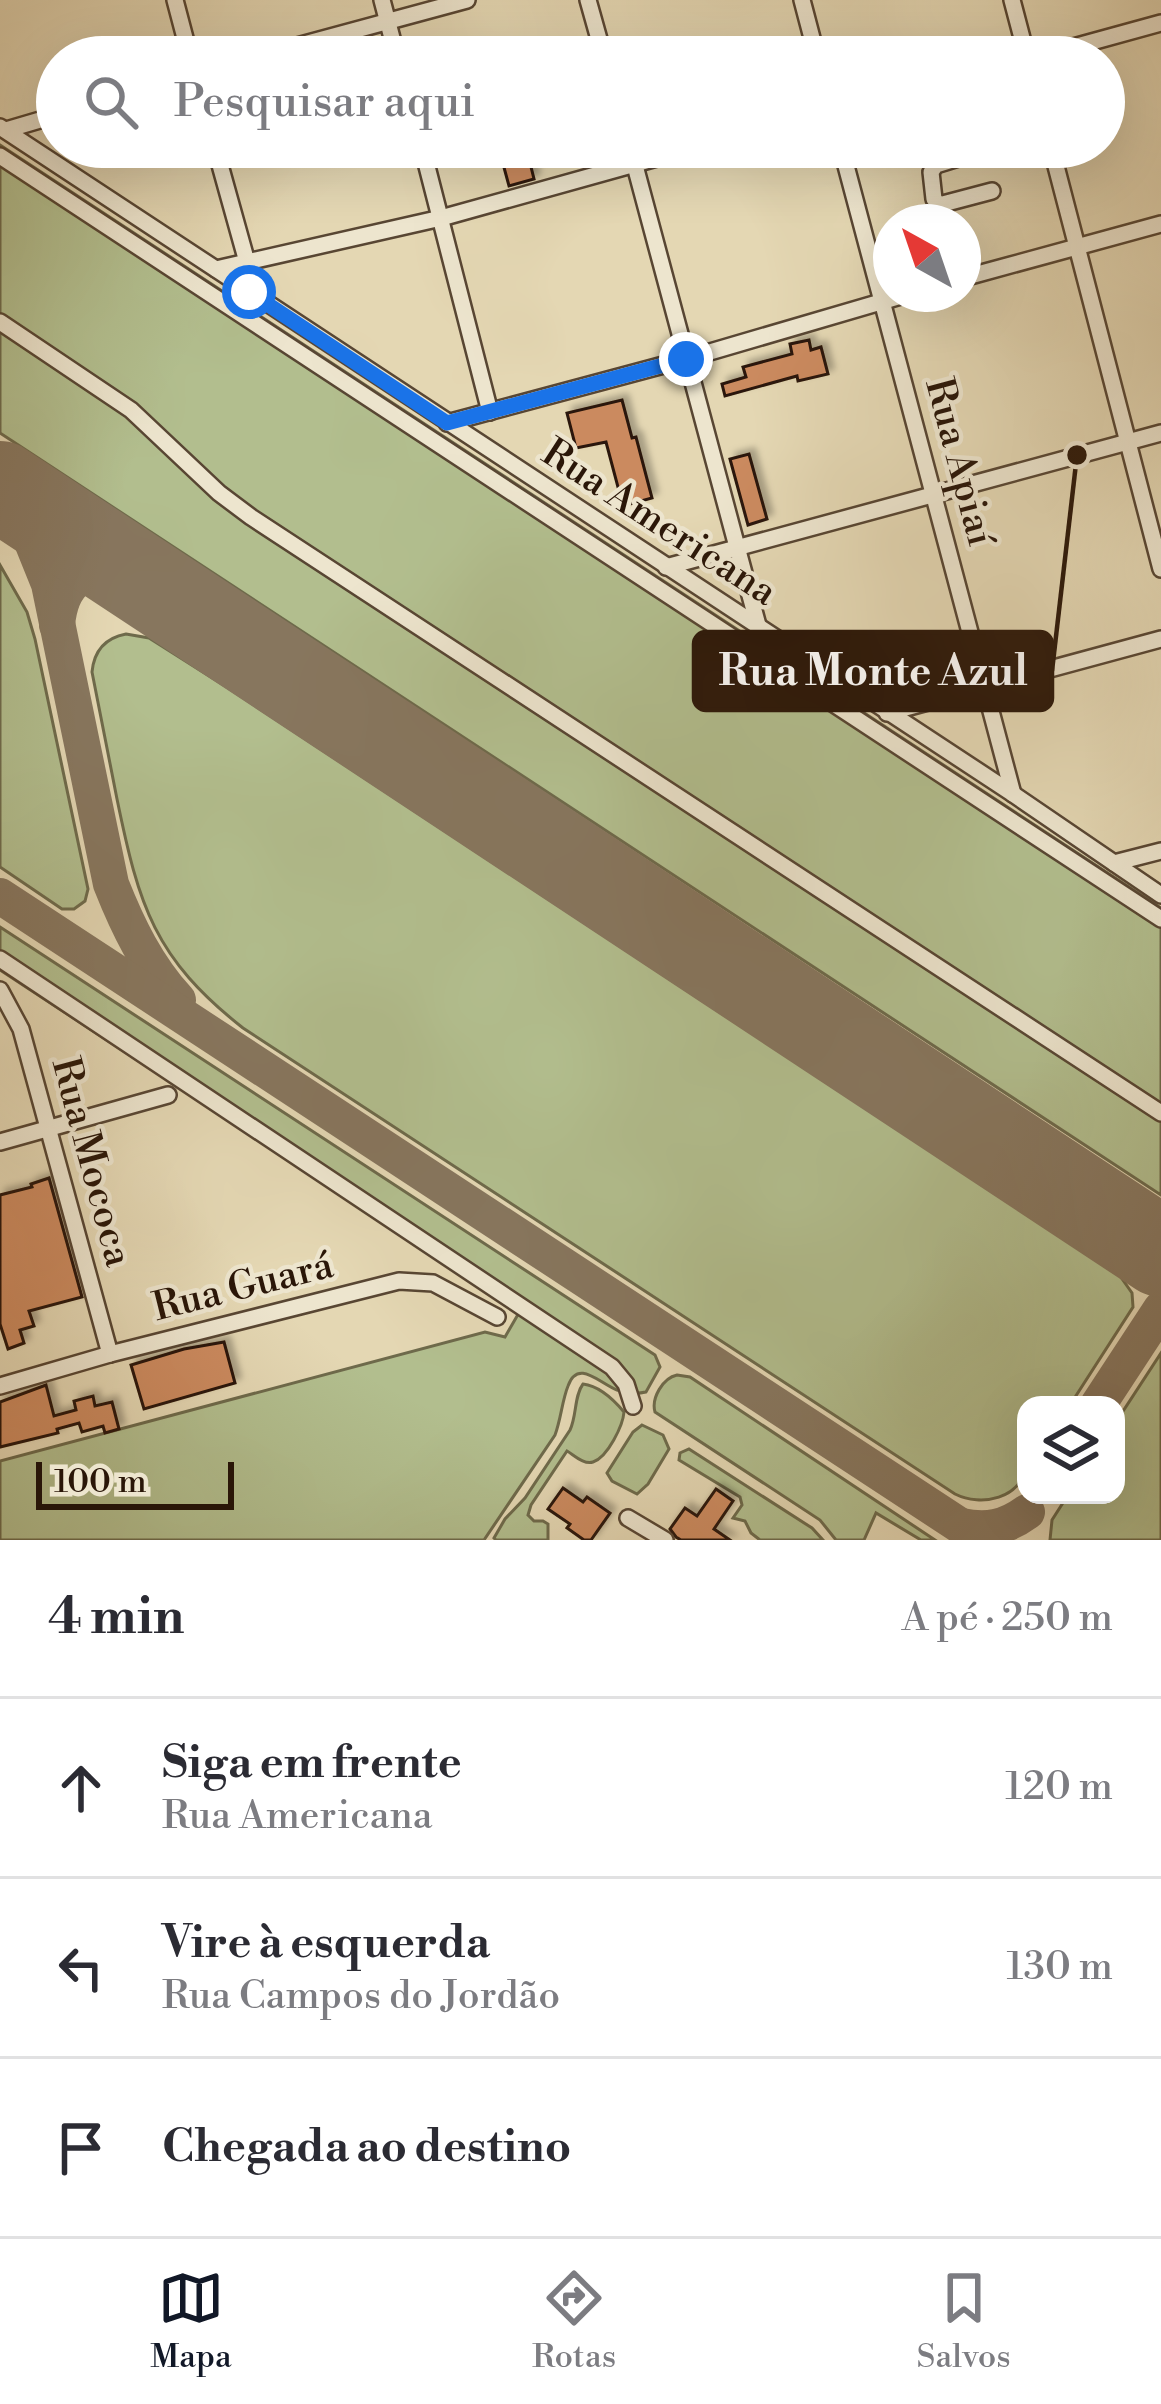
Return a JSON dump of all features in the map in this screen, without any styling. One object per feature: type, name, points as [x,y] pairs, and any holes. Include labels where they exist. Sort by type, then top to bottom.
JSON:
[{"type":"street","points":[[175,0],[184,36]]},
{"type":"street","points":[[382,0],[391,36]]},
{"type":"street","points":[[335,36],[467,0]]},
{"type":"street","points":[[588,0],[598,36]]},
{"type":"street","points":[[802,0],[811,36]]},
{"type":"street","points":[[1012,0],[1021,36]]},
{"type":"street","points":[[1114,36],[1161,23]]},
{"type":"street","points":[[3,129],[36,120]]},
{"type":"street","name":"Rua Americana","points":[[3,129],[36,151]]},
{"type":"street","points":[[0,156],[1161,920]]},
{"type":"street","name":"Rua Americana","points":[[62,168],[1161,895]]},
{"type":"street","points":[[221,168],[247,262]]},
{"type":"street","points":[[428,168],[490,412]]},
{"type":"street","points":[[216,269],[441,218],[593,168]]},
{"type":"street","points":[[635,168],[759,629]]},
{"type":"street","name":"Rua Apiaí","points":[[847,168],[873,268]]},
{"type":"street","points":[[934,168],[934,199],[939,205],[992,190]]},
{"type":"street","points":[[1057,168],[1161,569]]},
{"type":"street","points":[[981,273],[1161,224]]},
{"type":"street","points":[[447,423],[873,305]]},
{"type":"street","name":"Rua Apiaí","points":[[885,312],[1013,794]]},
{"type":"street","points":[[0,322],[131,410],[250,517],[1161,1112]]},
{"type":"street","points":[[665,567],[1161,433]]},
{"type":"street","points":[[887,712],[1161,639]]},
{"type":"street","points":[[1114,863],[1161,851]]},
{"type":"street","points":[[0,959],[612,1367],[626,1384],[633,1406]]},
{"type":"street","name":"Rua Mococa","points":[[0,990],[21,1029],[110,1354]]},
{"type":"street","points":[[0,1142],[169,1095]]},
{"type":"street","name":"Rua Guará","points":[[0,1386],[399,1281],[433,1283],[497,1317]]},
{"type":"street","points":[[628,1518],[665,1540]]},
{"type":"green space","points":[[0,145],[1161,908],[1161,1195],[0,433]]},
{"type":"green space","points":[[0,565],[27,612],[35,639],[88,889],[85,901],[74,909],[62,909],[0,867]]},
{"type":"green space","points":[[126,634],[149,638],[1120,1276],[1132,1293],[1133,1307],[1076,1396],[1017,1396],[1017,1486],[988,1500],[955,1494],[243,1028],[213,1002],[170,953],[133,870],[92,672],[95,658],[112,639]]},
{"type":"green space","points":[[0,927],[655,1355],[660,1367],[646,1392],[617,1390],[583,1373],[572,1378],[555,1435],[484,1540],[0,1540],[0,1461],[485,1332],[505,1337],[520,1311],[0,970]]},
{"type":"green space","points":[[1161,1353],[1161,1540],[1050,1540],[1052,1520],[1062,1504],[1125,1504],[1125,1408]]},
{"type":"green space","points":[[677,1375],[690,1377],[935,1540],[921,1540],[876,1513],[864,1540],[836,1540],[820,1520],[655,1412],[659,1389]]},
{"type":"green space","points":[[583,1384],[601,1391],[624,1412],[614,1440],[590,1463],[567,1451],[531,1505],[528,1515],[548,1524],[548,1540],[496,1540],[505,1519],[525,1498],[570,1430]]},
{"type":"green space","points":[[642,1425],[663,1435],[669,1449],[637,1494],[612,1481],[607,1473]]},
{"type":"green space","points":[[689,1449],[812,1528],[823,1540],[760,1540],[745,1521],[733,1518],[742,1505],[740,1497],[679,1460],[680,1453]]},
{"type":"building","points":[[504,168],[531,168],[534,179],[509,186]]},
{"type":"building","points":[[809,340],[811,350],[821,347],[828,374],[798,381],[797,376],[725,396],[722,384],[746,377],[743,367],[792,354],[790,344]]},
{"type":"building","points":[[622,400],[652,498],[623,506],[606,442],[576,448],[567,413]]},
{"type":"building","points":[[749,454],[767,519],[748,525],[730,459]]},
{"type":"building","points":[[49,1178],[82,1297],[29,1311],[34,1326],[20,1330],[24,1343],[8,1349],[0,1324],[0,1195]]},
{"type":"building","points":[[224,1342],[235,1383],[144,1409],[131,1365]]},
{"type":"building","points":[[46,1385],[54,1416],[76,1410],[74,1401],[93,1396],[95,1406],[112,1402],[119,1429],[105,1433],[103,1426],[82,1432],[79,1423],[0,1447],[0,1402]]},
{"type":"building","points":[[563,1488],[610,1513],[591,1540],[567,1528],[570,1524],[548,1509]]},
{"type":"building","points":[[716,1489],[733,1501],[714,1529],[730,1540],[676,1537],[670,1529],[685,1508],[697,1516]]},
{"type":"taxiway","points":[[0,488],[26,527],[49,584],[111,884],[139,945],[178,1000]]},
{"type":"taxiway","points":[[57,625],[64,596],[78,578],[100,570],[129,571]]},
{"type":"taxiway","points":[[0,896],[982,1540]]},
{"type":"taxiway","points":[[1158,1250],[1161,1254]]},
{"type":"taxiway","points":[[1104,1396],[1161,1309]]},
{"type":"taxiway","points":[[961,1526],[996,1527],[1027,1512]]},
{"type":"runway","points":[[0,486],[1161,1252]]},
{"type":"place","name":"Rua Monte Azul","points":[[1077,455]]},
{"type":"route","points":[[249,292],[447,423],[686,359]]}]
